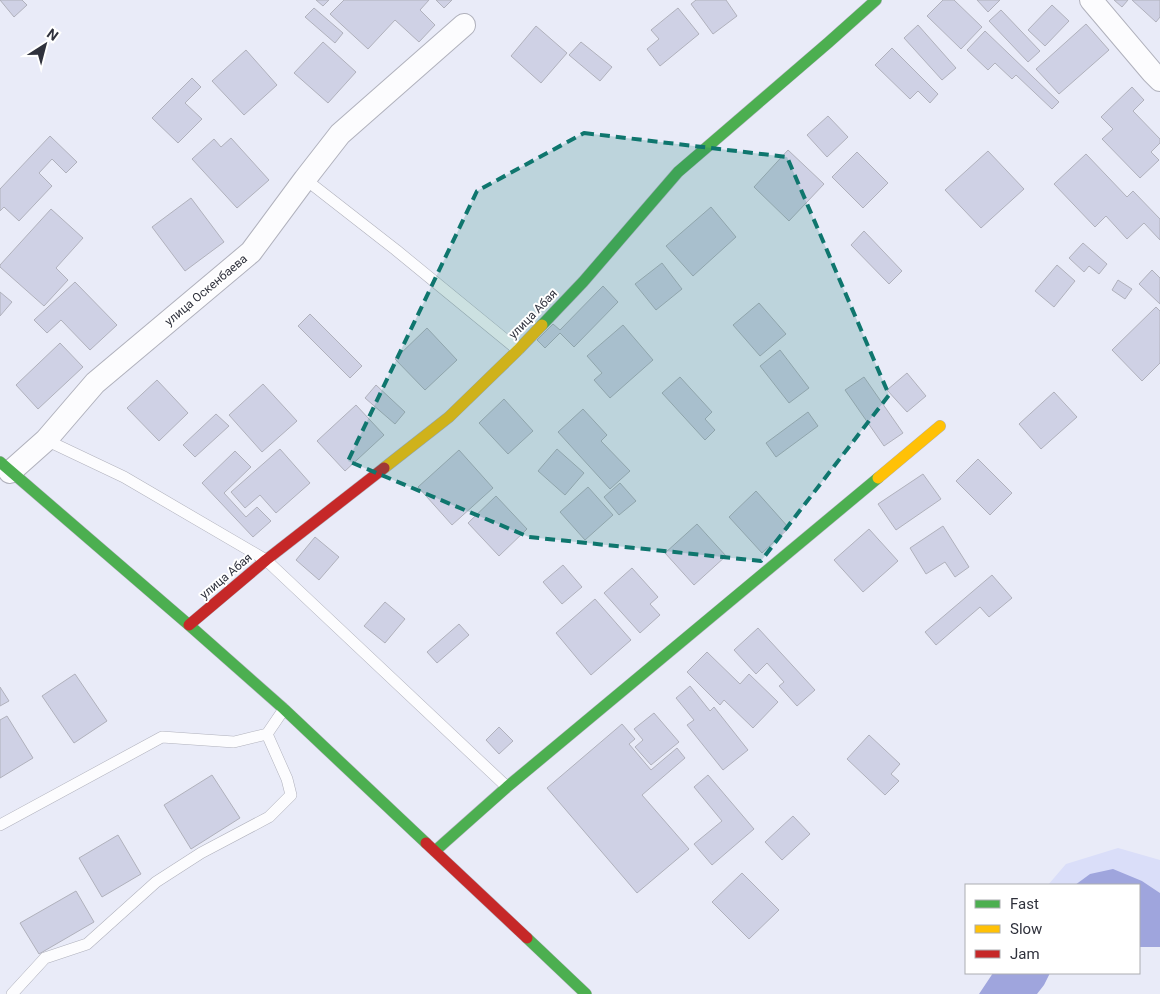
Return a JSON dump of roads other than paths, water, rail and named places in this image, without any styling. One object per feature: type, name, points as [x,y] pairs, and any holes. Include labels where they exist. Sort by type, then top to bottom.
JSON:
[{"type":"street","name":"улица Абая","points":[[189,625],[266,560],[449,417],[518,350],[583,282],[678,172],[876,0]]},
{"type":"street","points":[[1091,0],[1160,80]]},
{"type":"street","name":"улица Оскенбаева","points":[[3,472],[46,440],[94,383],[251,252],[340,134],[464,25]]},
{"type":"street","points":[[435,852],[507,787],[940,426]]},
{"type":"street","points":[[3,472],[189,625],[284,709],[586,994]]},
{"type":"lane","points":[[305,179],[396,250],[518,350]]},
{"type":"lane","points":[[46,440],[124,477],[266,560],[507,787]]},
{"type":"lane","points":[[0,825],[162,737],[234,742],[267,734],[284,709]]},
{"type":"lane","points":[[12,994],[45,958],[88,944],[156,882],[201,853],[269,817],[291,795],[287,779],[267,734]]},
{"type":"water","points":[[1113,869],[1142,881],[1160,893],[1160,947],[1140,947],[1140,884],[1076,884],[1090,874]]},
{"type":"water","points":[[992,974],[1050,974],[1037,994],[979,994]]}]
